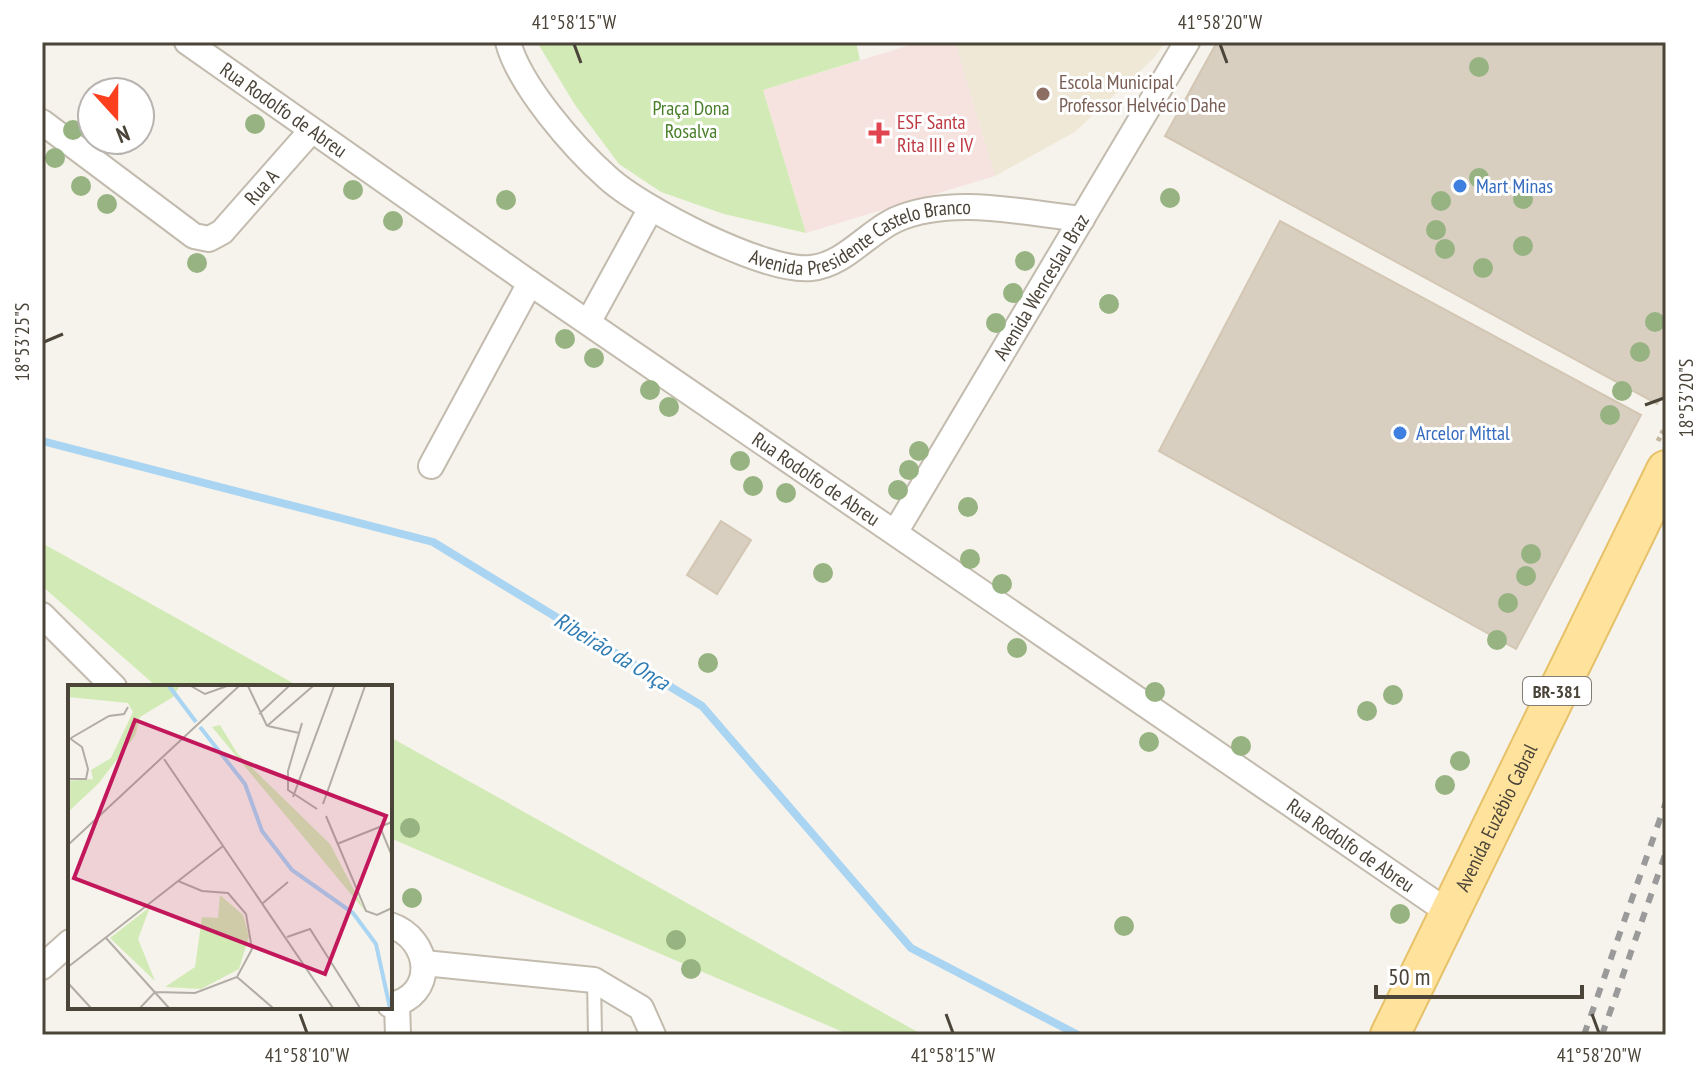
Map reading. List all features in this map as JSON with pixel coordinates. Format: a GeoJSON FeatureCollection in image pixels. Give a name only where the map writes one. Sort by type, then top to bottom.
{"type":"FeatureCollection","features":[{"type":"Feature","properties":{"kind":"main road","name":"Avenida Euzébio Cabral"},"geometry":{"type":"LineString","coordinates":[[1390,1035],[1666,470]]}},
{"type":"Feature","properties":{"kind":"street","name":"Rua Rodolfo de Abreu"},"geometry":{"type":"LineString","coordinates":[[187,42],[530,283],[1448,912]]}},
{"type":"Feature","properties":{"kind":"street","name":"Avenida Presidente Castelo Branco"},"geometry":{"type":"LineString","coordinates":[[508,42],[512,58],[553,118],[608,179],[651,208],[761,261],[811,268],[839,258],[894,221],[918,213],[963,208],[1082,219]]}},
{"type":"Feature","properties":{"kind":"street","name":"Avenida Wenceslau Braz"},"geometry":{"type":"LineString","coordinates":[[896,531],[1187,42]]}},
{"type":"Feature","properties":{"kind":"street","name":"Rua A"},"geometry":{"type":"LineString","coordinates":[[42,122],[194,236],[209,239],[222,232],[311,131]]}},
{"type":"Feature","properties":{"kind":"street"},"geometry":{"type":"LineString","coordinates":[[589,321],[651,208]]}},
{"type":"Feature","properties":{"kind":"street"},"geometry":{"type":"LineString","coordinates":[[431,466],[530,283]]}},
{"type":"Feature","properties":{"kind":"street"},"geometry":{"type":"LineString","coordinates":[[42,615],[112,685]]}},
{"type":"Feature","properties":{"kind":"street"},"geometry":{"type":"LineString","coordinates":[[392,926],[413,938],[424,963],[416,988],[394,1004],[398,1035]]}},
{"type":"Feature","properties":{"kind":"street"},"geometry":{"type":"LineString","coordinates":[[42,967],[68,944]]}},
{"type":"Feature","properties":{"kind":"street"},"geometry":{"type":"LineString","coordinates":[[424,963],[594,980],[641,1008],[653,1035]]}},
{"type":"Feature","properties":{"kind":"lane"},"geometry":{"type":"LineString","coordinates":[[594,980],[595,1035]]}},
{"type":"Feature","properties":{"kind":"shaded area","name":"ESF Santa Rita III e IV"},"geometry":{"type":"Polygon","coordinates":[[[920,42],[955,42],[995,176],[806,233],[763,90],[920,42]]]}},
{"type":"Feature","properties":{"kind":"shaded area","name":"Escola Municipal Professor Helvécio Dahe"},"geometry":{"type":"Polygon","coordinates":[[[955,42],[1165,42],[1155,57],[1075,132],[995,176],[955,42]]]}},
{"type":"Feature","properties":{"kind":"green space","name":"Praça Dona Rosalva"},"geometry":{"type":"Polygon","coordinates":[[[537,42],[856,42],[860,60],[763,90],[806,233],[724,214],[661,192],[619,164],[575,105],[537,42]]]}},
{"type":"Feature","properties":{"kind":"green space"},"geometry":{"type":"Polygon","coordinates":[[[42,543],[296,685],[155,685],[42,586],[42,543]]]}},
{"type":"Feature","properties":{"kind":"green space"},"geometry":{"type":"Polygon","coordinates":[[[392,738],[923,1035],[850,1035],[392,839],[392,738]]]}},
{"type":"Feature","properties":{"kind":"building","name":"Mart Minas"},"geometry":{"type":"Polygon","coordinates":[[[1217,42],[1666,42],[1666,388],[1657,404],[1165,136],[1217,42]]]}},
{"type":"Feature","properties":{"kind":"building","name":"Arcelor Mittal"},"geometry":{"type":"Polygon","coordinates":[[[1280,221],[1641,415],[1516,649],[1159,451],[1280,221]]]}},
{"type":"Feature","properties":{"kind":"building"},"geometry":{"type":"Polygon","coordinates":[[[721,521],[751,540],[717,594],[687,575],[721,521]]]}},
{"type":"Feature","properties":{"kind":"waterway","name":"Ribeirão da Onça"},"geometry":{"type":"LineString","coordinates":[[42,441],[433,542],[702,706],[911,948],[1078,1035]]}},
{"type":"Feature","properties":{"kind":"railway"},"geometry":{"type":"LineString","coordinates":[[1584,1035],[1666,802]]}},
{"type":"Feature","properties":{"kind":"railway"},"geometry":{"type":"LineString","coordinates":[[1602,1035],[1666,852]]}},
{"type":"Feature","properties":{"kind":"place","name":"Escola Municipal Professor Helvécio Dahe"},"geometry":{"type":"Point","coordinates":[1043,94]}},
{"type":"Feature","properties":{"kind":"place","name":"ESF Santa Rita III e IV"},"geometry":{"type":"Point","coordinates":[879,133]}},
{"type":"Feature","properties":{"kind":"place","name":"Mart Minas"},"geometry":{"type":"Point","coordinates":[1460,186]}},
{"type":"Feature","properties":{"kind":"place","name":"Arcelor Mittal"},"geometry":{"type":"Point","coordinates":[1400,433]}}]}
